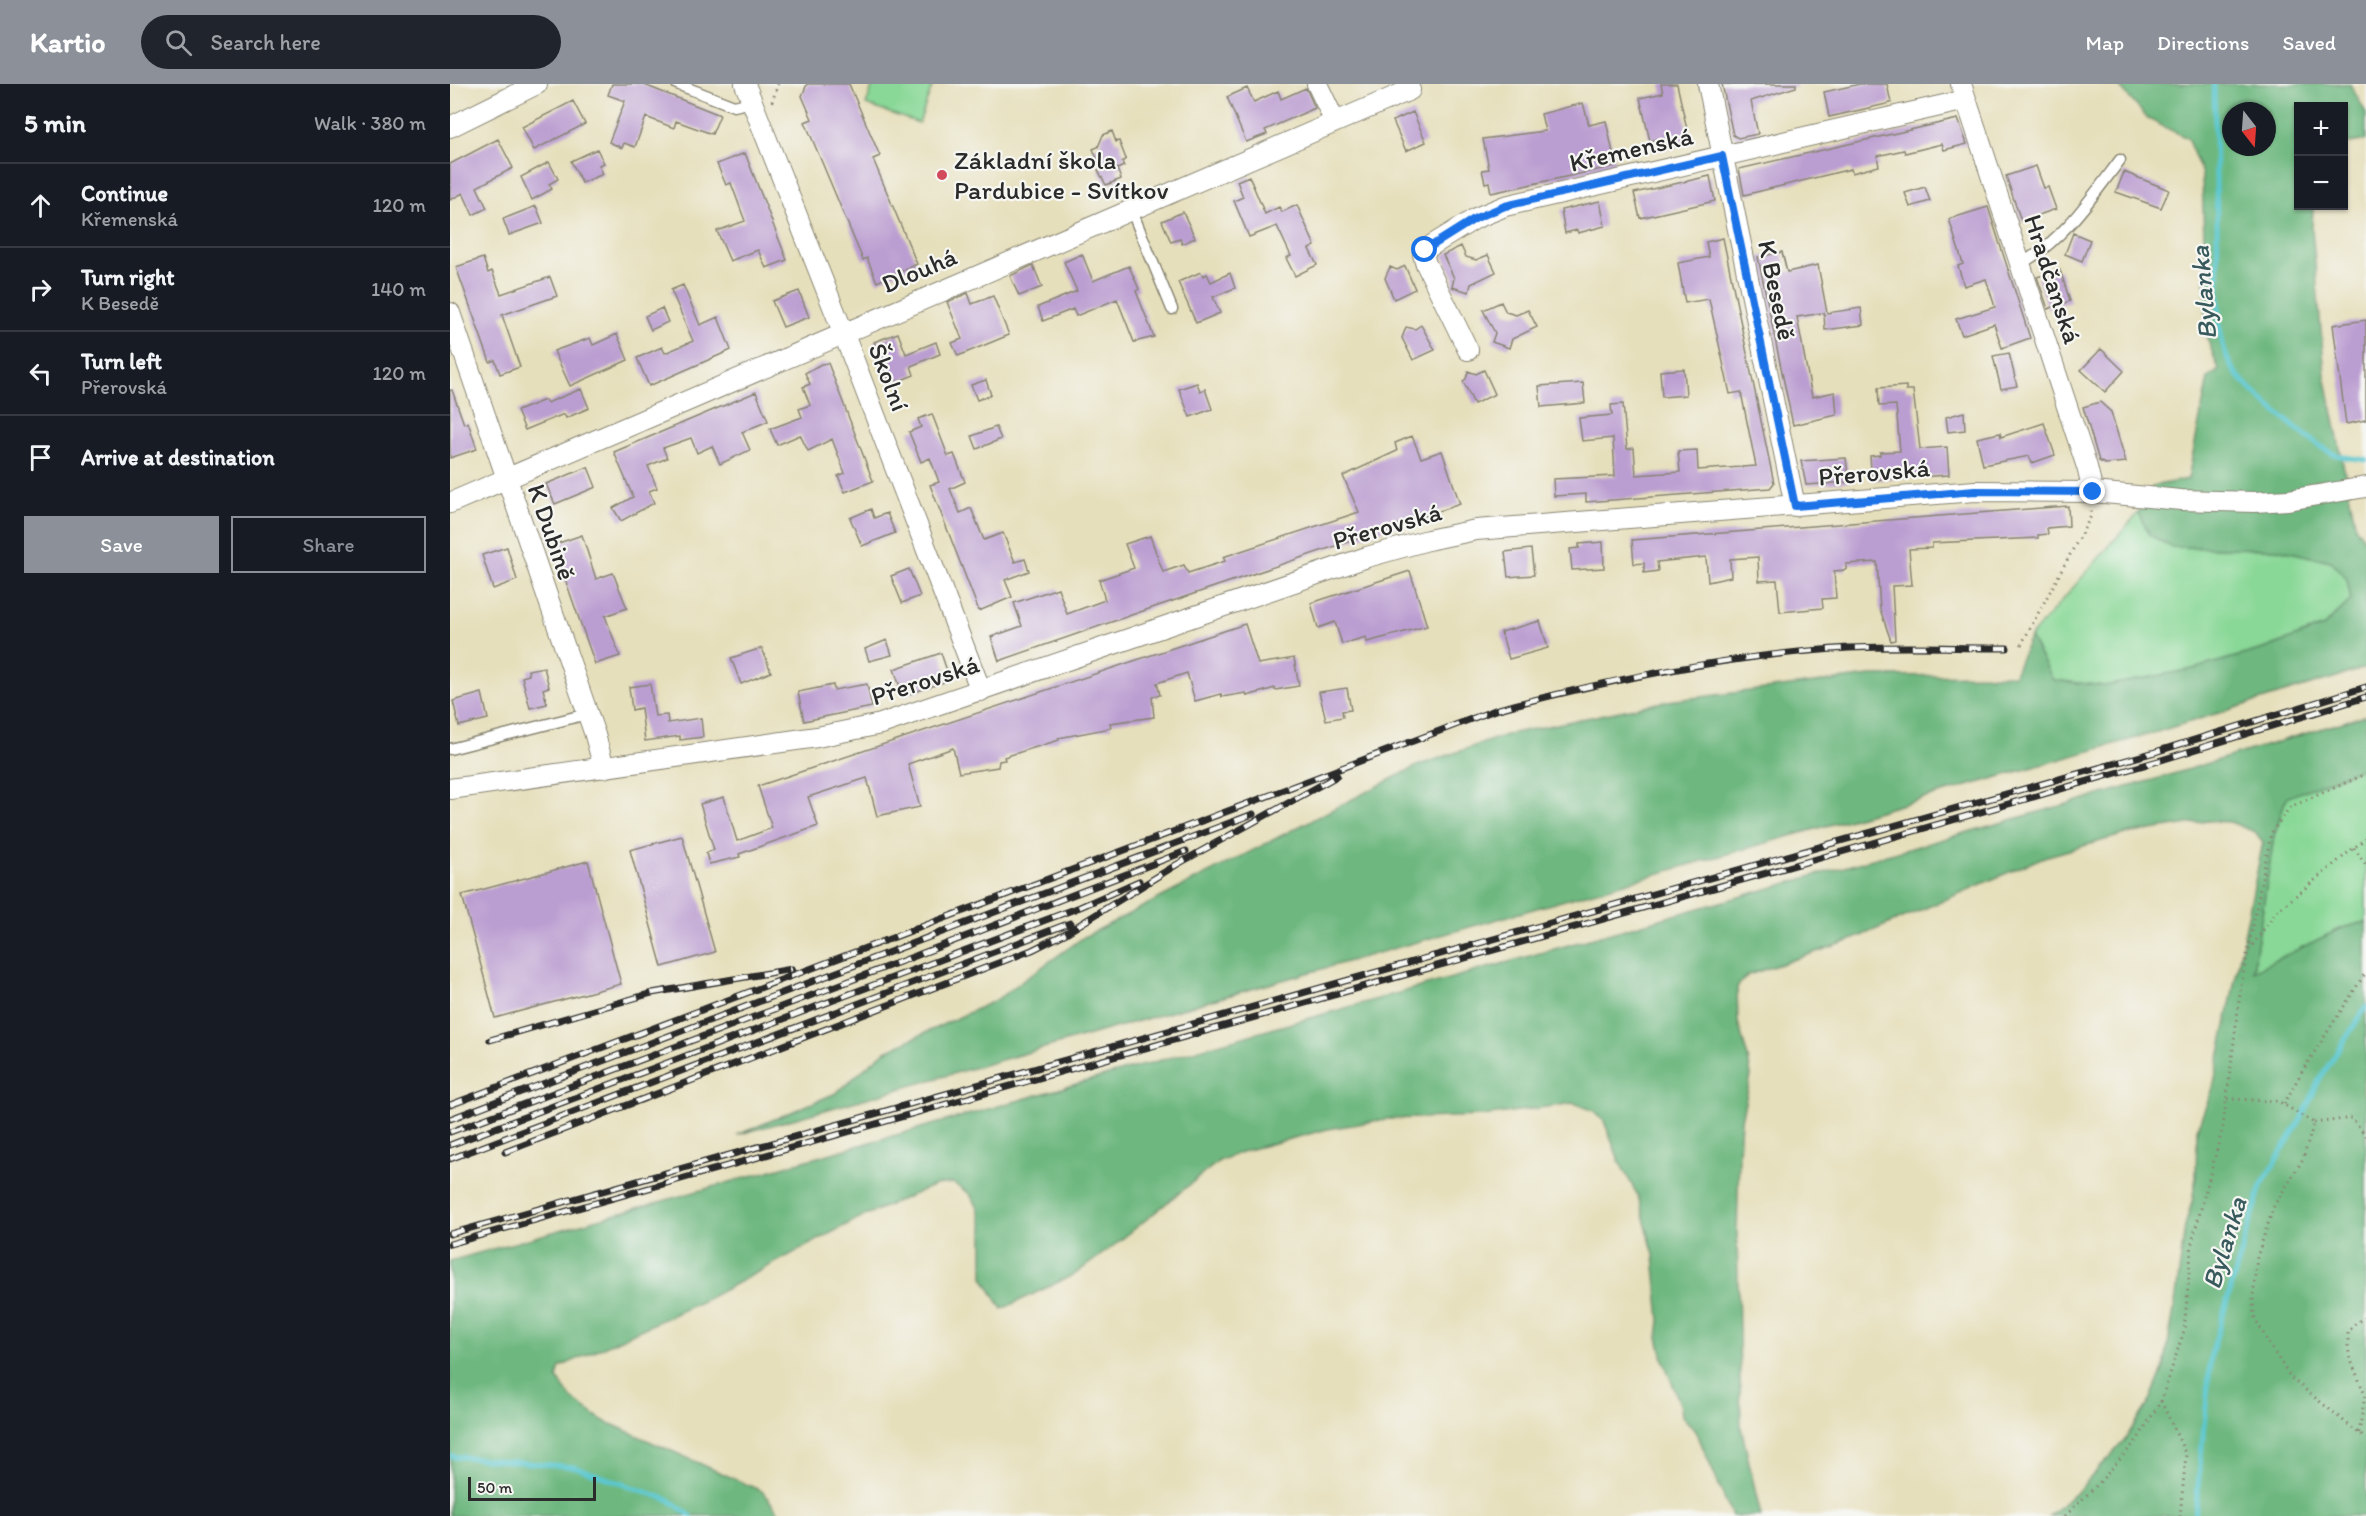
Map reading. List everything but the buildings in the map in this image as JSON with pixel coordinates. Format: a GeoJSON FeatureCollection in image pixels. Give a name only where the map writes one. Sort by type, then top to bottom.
{"type":"FeatureCollection","features":[{"type":"Feature","properties":{"kind":"street"},"geometry":{"type":"LineString","coordinates":[[450,127],[537,84]]}},
{"type":"Feature","properties":{"kind":"street"},"geometry":{"type":"LineString","coordinates":[[1317,84],[1335,122]]}},
{"type":"Feature","properties":{"kind":"street","name":"K Besedě"},"geometry":{"type":"LineString","coordinates":[[1708,84],[1795,506]]}},
{"type":"Feature","properties":{"kind":"street","name":"Dlouhá"},"geometry":{"type":"LineString","coordinates":[[450,503],[1410,90]]}},
{"type":"Feature","properties":{"kind":"street","name":"Křemenská"},"geometry":{"type":"LineString","coordinates":[[1468,350],[1426,264],[1424,254],[1429,246],[1476,218],[1505,206],[1722,156],[1963,92]]}},
{"type":"Feature","properties":{"kind":"street","name":"Hradčanská"},"geometry":{"type":"LineString","coordinates":[[1963,92],[2087,467],[2093,492]]}},
{"type":"Feature","properties":{"kind":"street","name":"Školní"},"geometry":{"type":"LineString","coordinates":[[748,93],[981,691]]}},
{"type":"Feature","properties":{"kind":"street","name":"K Dubině"},"geometry":{"type":"LineString","coordinates":[[450,313],[604,768]]}},
{"type":"Feature","properties":{"kind":"street","name":"Přerovská"},"geometry":{"type":"LineString","coordinates":[[450,789],[844,732],[903,718],[1367,557],[1428,540],[1476,530],[1975,491],[2093,492],[2181,500],[2254,502],[2288,500],[2366,487]]}},
{"type":"Feature","properties":{"kind":"lane"},"geometry":{"type":"LineString","coordinates":[[677,84],[734,106],[740,106],[748,93]]}},
{"type":"Feature","properties":{"kind":"lane"},"geometry":{"type":"LineString","coordinates":[[2020,264],[2036,254],[2071,222],[2120,160]]}},
{"type":"Feature","properties":{"kind":"lane"},"geometry":{"type":"LineString","coordinates":[[1131,209],[1172,309]]}},
{"type":"Feature","properties":{"kind":"lane"},"geometry":{"type":"LineString","coordinates":[[450,749],[587,714]]}},
{"type":"Feature","properties":{"kind":"path"},"geometry":{"type":"LineString","coordinates":[[2021,645],[2091,516],[2093,492]]}},
{"type":"Feature","properties":{"kind":"path"},"geometry":{"type":"LineString","coordinates":[[2065,1516],[2099,1484],[2137,1440],[2161,1401],[2184,1331],[2192,1242],[2223,1127],[2248,951],[2271,833],[2290,807],[2366,774]]}},
{"type":"Feature","properties":{"kind":"path"},"geometry":{"type":"LineString","coordinates":[[2248,951],[2276,912],[2366,838]]}},
{"type":"Feature","properties":{"kind":"path"},"geometry":{"type":"LineString","coordinates":[[2354,848],[2366,866]]}},
{"type":"Feature","properties":{"kind":"path"},"geometry":{"type":"LineString","coordinates":[[2284,1104],[2301,1073],[2366,972]]}},
{"type":"Feature","properties":{"kind":"path"},"geometry":{"type":"LineString","coordinates":[[2227,1099],[2278,1101],[2314,1123],[2352,1118],[2366,1136]]}},
{"type":"Feature","properties":{"kind":"path"},"geometry":{"type":"LineString","coordinates":[[2314,1123],[2303,1159],[2274,1206],[2258,1257],[2253,1297],[2254,1316],[2291,1378],[2366,1438]]}},
{"type":"Feature","properties":{"kind":"path"},"geometry":{"type":"LineString","coordinates":[[2359,1433],[2365,1395],[2350,1358],[2348,1332],[2357,1322],[2366,1317]]}},
{"type":"Feature","properties":{"kind":"path"},"geometry":{"type":"LineString","coordinates":[[2161,1401],[2186,1455],[2180,1516]]}},
{"type":"Feature","properties":{"kind":"green space"},"geometry":{"type":"Polygon","coordinates":[[[873,84],[933,84],[919,123],[866,105],[873,84]]]}},
{"type":"Feature","properties":{"kind":"green space"},"geometry":{"type":"Polygon","coordinates":[[[2117,84],[2350,84],[2366,113],[2366,140],[2348,143],[2348,102],[2294,102],[2294,210],[2313,210],[2312,229],[2325,375],[2356,528],[2366,541],[2366,668],[2150,734],[737,1135],[836,1093],[884,1052],[996,1000],[1084,937],[1417,766],[1509,734],[1668,701],[1870,676],[2014,675],[2030,637],[2053,680],[2105,686],[2193,669],[2267,648],[2324,626],[2351,600],[2347,579],[2331,561],[2276,549],[2171,547],[2150,535],[2138,513],[2153,486],[2188,479],[2208,378],[2219,370],[2207,338],[2202,174],[2187,138],[2148,119],[2117,84]]]}},
{"type":"Feature","properties":{"kind":"green space"},"geometry":{"type":"Polygon","coordinates":[[[2138,513],[2150,535],[2171,547],[2276,549],[2331,561],[2347,579],[2351,601],[2324,626],[2267,648],[2193,669],[2105,686],[2053,680],[2030,637],[2138,513]]]}},
{"type":"Feature","properties":{"kind":"green space"},"geometry":{"type":"Polygon","coordinates":[[[2366,715],[2366,766],[2286,798],[2274,836],[2253,971],[2342,928],[2366,922],[2366,1067],[2362,1089],[2366,1101],[2366,1516],[2049,1516],[2081,1488],[2123,1442],[2149,1403],[2164,1367],[2185,1226],[2196,1177],[2197,1129],[2213,1088],[2263,842],[2255,832],[2230,822],[2207,821],[2126,834],[2044,857],[1849,941],[1748,975],[1737,987],[1738,1022],[1751,1076],[1741,1120],[1739,1154],[1737,1236],[1741,1427],[1761,1516],[1732,1516],[1696,1431],[1682,1416],[1658,1337],[1660,1321],[1654,1255],[1638,1196],[1620,1163],[1604,1121],[1594,1111],[1574,1103],[1483,1116],[1387,1119],[1328,1129],[1244,1151],[1219,1161],[1075,1274],[1002,1309],[983,1277],[983,1227],[978,1207],[969,1193],[953,1183],[935,1185],[859,1218],[709,1298],[560,1367],[557,1378],[572,1399],[602,1420],[762,1491],[782,1516],[450,1516],[450,1261],[2163,777],[2366,715]]]}},
{"type":"Feature","properties":{"kind":"green space"},"geometry":{"type":"Polygon","coordinates":[[[2366,766],[2366,922],[2342,928],[2253,971],[2274,836],[2286,797],[2366,766]]]}},
{"type":"Feature","properties":{"kind":"waterway","name":"Bylanka"},"geometry":{"type":"LineString","coordinates":[[2214,84],[2219,320],[2226,355],[2231,366],[2249,387],[2310,439],[2334,454],[2366,460]]}},
{"type":"Feature","properties":{"kind":"waterway","name":"Bylanka"},"geometry":{"type":"LineString","coordinates":[[2195,1516],[2211,1355],[2261,1186],[2304,1114],[2319,1080],[2366,1007]]}},
{"type":"Feature","properties":{"kind":"waterway"},"geometry":{"type":"LineString","coordinates":[[450,1456],[575,1467],[669,1500],[691,1516]]}},
{"type":"Feature","properties":{"kind":"railway"},"geometry":{"type":"LineString","coordinates":[[450,1105],[1495,710],[1663,671],[1748,658],[1856,648],[2007,648]]}},
{"type":"Feature","properties":{"kind":"railway"},"geometry":{"type":"LineString","coordinates":[[450,1234],[2155,752],[2366,687]]}},
{"type":"Feature","properties":{"kind":"railway"},"geometry":{"type":"LineString","coordinates":[[450,1244],[1866,845],[2158,761],[2366,697]]}},
{"type":"Feature","properties":{"kind":"railway"},"geometry":{"type":"LineString","coordinates":[[505,1152],[1032,950],[1066,933],[1176,865],[1337,776]]}},
{"type":"Feature","properties":{"kind":"railway"},"geometry":{"type":"LineString","coordinates":[[450,1119],[1253,814]]}},
{"type":"Feature","properties":{"kind":"railway"},"geometry":{"type":"LineString","coordinates":[[450,1132],[1186,851]]}},
{"type":"Feature","properties":{"kind":"railway"},"geometry":{"type":"LineString","coordinates":[[450,1145],[1080,907],[1139,881]]}},
{"type":"Feature","properties":{"kind":"railway"},"geometry":{"type":"LineString","coordinates":[[450,1159],[1070,923]]}},
{"type":"Feature","properties":{"kind":"railway"},"geometry":{"type":"LineString","coordinates":[[490,1040],[652,993],[792,969]]}},
{"type":"Feature","properties":{"kind":"place","name":"Základní škola Pardubice - Svítkov"},"geometry":{"type":"Point","coordinates":[942,175]}},
{"type":"Feature","properties":{"kind":"route"},"geometry":{"type":"LineString","coordinates":[[1425,250],[1476,218],[1505,206],[1722,156],[1795,506],[1975,491],[2093,492]]}}]}
